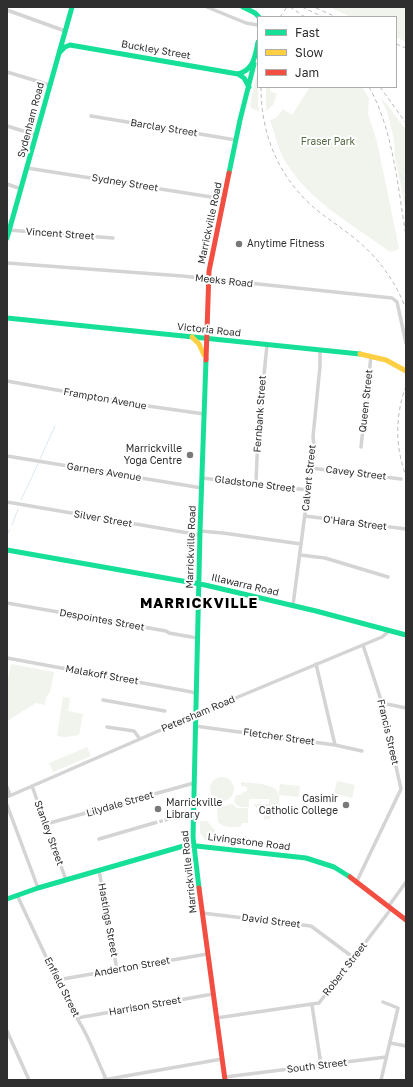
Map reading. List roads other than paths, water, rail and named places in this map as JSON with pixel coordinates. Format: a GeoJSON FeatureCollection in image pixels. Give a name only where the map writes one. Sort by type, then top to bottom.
{"type":"FeatureCollection","features":[{"type":"Feature","properties":{"kind":"main road","name":"Sydenham Road"},"geometry":{"type":"LineString","coordinates":[[7,238],[8,230],[72,7]]}},
{"type":"Feature","properties":{"kind":"main road"},"geometry":{"type":"LineString","coordinates":[[243,7],[252,11],[258,16]]}},
{"type":"Feature","properties":{"kind":"main road"},"geometry":{"type":"LineString","coordinates":[[59,53],[65,47],[70,45],[66,41],[65,32]]}},
{"type":"Feature","properties":{"kind":"main road","name":"Buckley Street"},"geometry":{"type":"LineString","coordinates":[[70,45],[238,74]]}},
{"type":"Feature","properties":{"kind":"main road","name":"Marrickville Road"},"geometry":{"type":"LineString","coordinates":[[225,1079],[194,845],[195,726],[205,360],[208,279],[236,140],[257,48]]}},
{"type":"Feature","properties":{"kind":"main road"},"geometry":{"type":"LineString","coordinates":[[249,88],[246,81],[238,74],[249,70],[254,64]]}},
{"type":"Feature","properties":{"kind":"main road","name":"Victoria Road"},"geometry":{"type":"LineString","coordinates":[[7,318],[371,356],[392,363],[406,370]]}},
{"type":"Feature","properties":{"kind":"main road"},"geometry":{"type":"LineString","coordinates":[[192,337],[202,348],[205,360]]}},
{"type":"Feature","properties":{"kind":"main road","name":"Illawarra Road"},"geometry":{"type":"LineString","coordinates":[[7,550],[199,584],[294,605],[406,635]]}},
{"type":"Feature","properties":{"kind":"main road","name":"Livingstone Road"},"geometry":{"type":"LineString","coordinates":[[7,899],[99,870],[180,847],[194,845],[306,858],[334,867],[406,920]]}},
{"type":"Feature","properties":{"kind":"street"},"geometry":{"type":"LineString","coordinates":[[207,7],[246,23],[257,24]]}},
{"type":"Feature","properties":{"kind":"street"},"geometry":{"type":"LineString","coordinates":[[7,10],[65,32]]}},
{"type":"Feature","properties":{"kind":"street"},"geometry":{"type":"LineString","coordinates":[[7,72],[50,85]]}},
{"type":"Feature","properties":{"kind":"street","name":"Barclay Street"},"geometry":{"type":"LineString","coordinates":[[91,116],[236,140]]}},
{"type":"Feature","properties":{"kind":"street"},"geometry":{"type":"LineString","coordinates":[[7,126],[36,135]]}},
{"type":"Feature","properties":{"kind":"street","name":"Sydney Street"},"geometry":{"type":"LineString","coordinates":[[27,168],[224,199]]}},
{"type":"Feature","properties":{"kind":"street"},"geometry":{"type":"LineString","coordinates":[[7,184],[21,188]]}},
{"type":"Feature","properties":{"kind":"street","name":"Vincent Street"},"geometry":{"type":"LineString","coordinates":[[8,230],[113,238]]}},
{"type":"Feature","properties":{"kind":"street","name":"Meeks Road"},"geometry":{"type":"LineString","coordinates":[[7,263],[208,279],[392,298],[397,302],[406,343]]}},
{"type":"Feature","properties":{"kind":"street","name":"Fernbank Street"},"geometry":{"type":"LineString","coordinates":[[256,483],[258,434],[266,345]]}},
{"type":"Feature","properties":{"kind":"street","name":"Calvert Street"},"geometry":{"type":"LineString","coordinates":[[294,605],[314,445],[313,437],[320,366],[320,350]]}},
{"type":"Feature","properties":{"kind":"street","name":"Queen Street"},"geometry":{"type":"LineString","coordinates":[[361,447],[371,356]]}},
{"type":"Feature","properties":{"kind":"street","name":"Frampton Avenue"},"geometry":{"type":"LineString","coordinates":[[7,381],[134,404],[204,414]]}},
{"type":"Feature","properties":{"kind":"street","name":"Garners Avenue"},"geometry":{"type":"LineString","coordinates":[[7,456],[202,488]]}},
{"type":"Feature","properties":{"kind":"street","name":"Cavey Street"},"geometry":{"type":"LineString","coordinates":[[311,468],[401,479]]}},
{"type":"Feature","properties":{"kind":"street","name":"Gladstone Street"},"geometry":{"type":"LineString","coordinates":[[202,478],[308,490]]}},
{"type":"Feature","properties":{"kind":"street","name":"Silver Street"},"geometry":{"type":"LineString","coordinates":[[7,502],[200,533],[223,533],[301,544]]}},
{"type":"Feature","properties":{"kind":"street","name":"O'Hara Street"},"geometry":{"type":"LineString","coordinates":[[305,516],[406,529]]}},
{"type":"Feature","properties":{"kind":"street"},"geometry":{"type":"LineString","coordinates":[[300,555],[325,558],[388,577]]}},
{"type":"Feature","properties":{"kind":"street","name":"Despointes Street"},"geometry":{"type":"LineString","coordinates":[[7,603],[197,638]]}},
{"type":"Feature","properties":{"kind":"street","name":"Petersham Road"},"geometry":{"type":"LineString","coordinates":[[9,796],[382,637],[389,631]]}},
{"type":"Feature","properties":{"kind":"street","name":"Francis Street"},"geometry":{"type":"LineString","coordinates":[[356,883],[401,790],[382,703],[363,645]]}},
{"type":"Feature","properties":{"kind":"street","name":"Malakoff Street"},"geometry":{"type":"LineString","coordinates":[[7,658],[121,678],[196,694]]}},
{"type":"Feature","properties":{"kind":"street"},"geometry":{"type":"LineString","coordinates":[[316,664],[335,745]]}},
{"type":"Feature","properties":{"kind":"street"},"geometry":{"type":"LineString","coordinates":[[103,700],[165,711]]}},
{"type":"Feature","properties":{"kind":"street"},"geometry":{"type":"LineString","coordinates":[[382,703],[406,708]]}},
{"type":"Feature","properties":{"kind":"street"},"geometry":{"type":"LineString","coordinates":[[107,726],[134,731],[140,739]]}},
{"type":"Feature","properties":{"kind":"street","name":"Fletcher Street"},"geometry":{"type":"LineString","coordinates":[[195,726],[362,750]]}},
{"type":"Feature","properties":{"kind":"street","name":"Lilydale Street"},"geometry":{"type":"LineString","coordinates":[[46,824],[194,783]]}},
{"type":"Feature","properties":{"kind":"street","name":"Stanley Street"},"geometry":{"type":"LineString","coordinates":[[32,786],[66,880]]}},
{"type":"Feature","properties":{"kind":"street"},"geometry":{"type":"LineString","coordinates":[[7,787],[9,796]]}},
{"type":"Feature","properties":{"kind":"street"},"geometry":{"type":"LineString","coordinates":[[7,805],[38,888]]}},
{"type":"Feature","properties":{"kind":"street"},"geometry":{"type":"LineString","coordinates":[[99,839],[154,823]]}},
{"type":"Feature","properties":{"kind":"street","name":"Hastings Street"},"geometry":{"type":"LineString","coordinates":[[99,870],[117,970]]}},
{"type":"Feature","properties":{"kind":"street","name":"Robert Street"},"geometry":{"type":"LineString","coordinates":[[312,1005],[319,1003],[354,958],[390,908],[406,882]]}},
{"type":"Feature","properties":{"kind":"street","name":"Enfield Street"},"geometry":{"type":"LineString","coordinates":[[17,895],[70,1008],[77,1018],[104,1079]]}},
{"type":"Feature","properties":{"kind":"street","name":"David Street"},"geometry":{"type":"LineString","coordinates":[[202,913],[311,926],[354,958]]}},
{"type":"Feature","properties":{"kind":"street","name":"Anderton Street"},"geometry":{"type":"LineString","coordinates":[[57,980],[208,954]]}},
{"type":"Feature","properties":{"kind":"street","name":"Harrison Street"},"geometry":{"type":"LineString","coordinates":[[77,1018],[213,994]]}},
{"type":"Feature","properties":{"kind":"street"},"geometry":{"type":"LineString","coordinates":[[381,1080],[398,1008],[383,1002]]}},
{"type":"Feature","properties":{"kind":"street"},"geometry":{"type":"LineString","coordinates":[[216,1018],[312,1005],[321,1065]]}},
{"type":"Feature","properties":{"kind":"street"},"geometry":{"type":"LineString","coordinates":[[7,1032],[29,1080]]}},
{"type":"Feature","properties":{"kind":"street"},"geometry":{"type":"LineString","coordinates":[[390,1043],[406,1046]]}},
{"type":"Feature","properties":{"kind":"street","name":"South Street"},"geometry":{"type":"LineString","coordinates":[[225,1079],[386,1057]]}},
{"type":"Feature","properties":{"kind":"street"},"geometry":{"type":"LineString","coordinates":[[104,1079],[222,1059]]}},
{"type":"Feature","properties":{"kind":"waterway"},"geometry":{"type":"LineString","coordinates":[[400,175],[406,180]]}},
{"type":"Feature","properties":{"kind":"waterway"},"geometry":{"type":"LineString","coordinates":[[40,459],[55,426]]}},
{"type":"Feature","properties":{"kind":"waterway"},"geometry":{"type":"LineString","coordinates":[[21,500],[39,462]]}},
{"type":"Feature","properties":{"kind":"waterway"},"geometry":{"type":"LineString","coordinates":[[12,525],[18,509]]}},
{"type":"Feature","properties":{"kind":"waterway"},"geometry":{"type":"LineString","coordinates":[[7,535],[10,529]]}},
{"type":"Feature","properties":{"kind":"tunnel"},"geometry":{"type":"LineString","coordinates":[[154,823],[173,818]]}},
{"type":"Feature","properties":{"kind":"railway"},"geometry":{"type":"LineString","coordinates":[[281,16],[287,7]]}},
{"type":"Feature","properties":{"kind":"railway"},"geometry":{"type":"LineString","coordinates":[[290,7],[304,16]]}},
{"type":"Feature","properties":{"kind":"railway"},"geometry":{"type":"LineString","coordinates":[[302,7],[321,16]]}},
{"type":"Feature","properties":{"kind":"railway"},"geometry":{"type":"LineString","coordinates":[[316,8],[334,16]]}},
{"type":"Feature","properties":{"kind":"railway"},"geometry":{"type":"LineString","coordinates":[[397,44],[406,48]]}},
{"type":"Feature","properties":{"kind":"railway"},"geometry":{"type":"LineString","coordinates":[[261,88],[264,120],[268,136],[273,152],[289,180],[312,206],[362,244],[370,252],[391,278],[406,309]]}},
{"type":"Feature","properties":{"kind":"railway"},"geometry":{"type":"LineString","coordinates":[[370,88],[384,121],[394,159],[406,236]]}},
{"type":"Feature","properties":{"kind":"railway"},"geometry":{"type":"LineString","coordinates":[[381,88],[406,123]]}},
{"type":"Feature","properties":{"kind":"railway"},"geometry":{"type":"LineString","coordinates":[[406,386],[402,397],[398,420],[398,442],[402,465],[406,476]]}},
{"type":"Feature","properties":{"kind":"place","name":"Anytime Fitness"},"geometry":{"type":"Point","coordinates":[239,244]}},
{"type":"Feature","properties":{"kind":"place","name":"Marrickville Yoga Centre"},"geometry":{"type":"Point","coordinates":[190,455]}},
{"type":"Feature","properties":{"kind":"place","name":"Casimir Catholic College"},"geometry":{"type":"Point","coordinates":[346,805]}},
{"type":"Feature","properties":{"kind":"place","name":"Marrickville Library"},"geometry":{"type":"Point","coordinates":[158,809]}},
{"type":"Feature","properties":{"kind":"district","name":"MARRICKVILLE"},"geometry":{"type":"Point","coordinates":[199,604]}},
{"type":"Feature","properties":{"kind":"park label","name":"Fraser Park"},"geometry":{"type":"Point","coordinates":[328,142]}}]}
